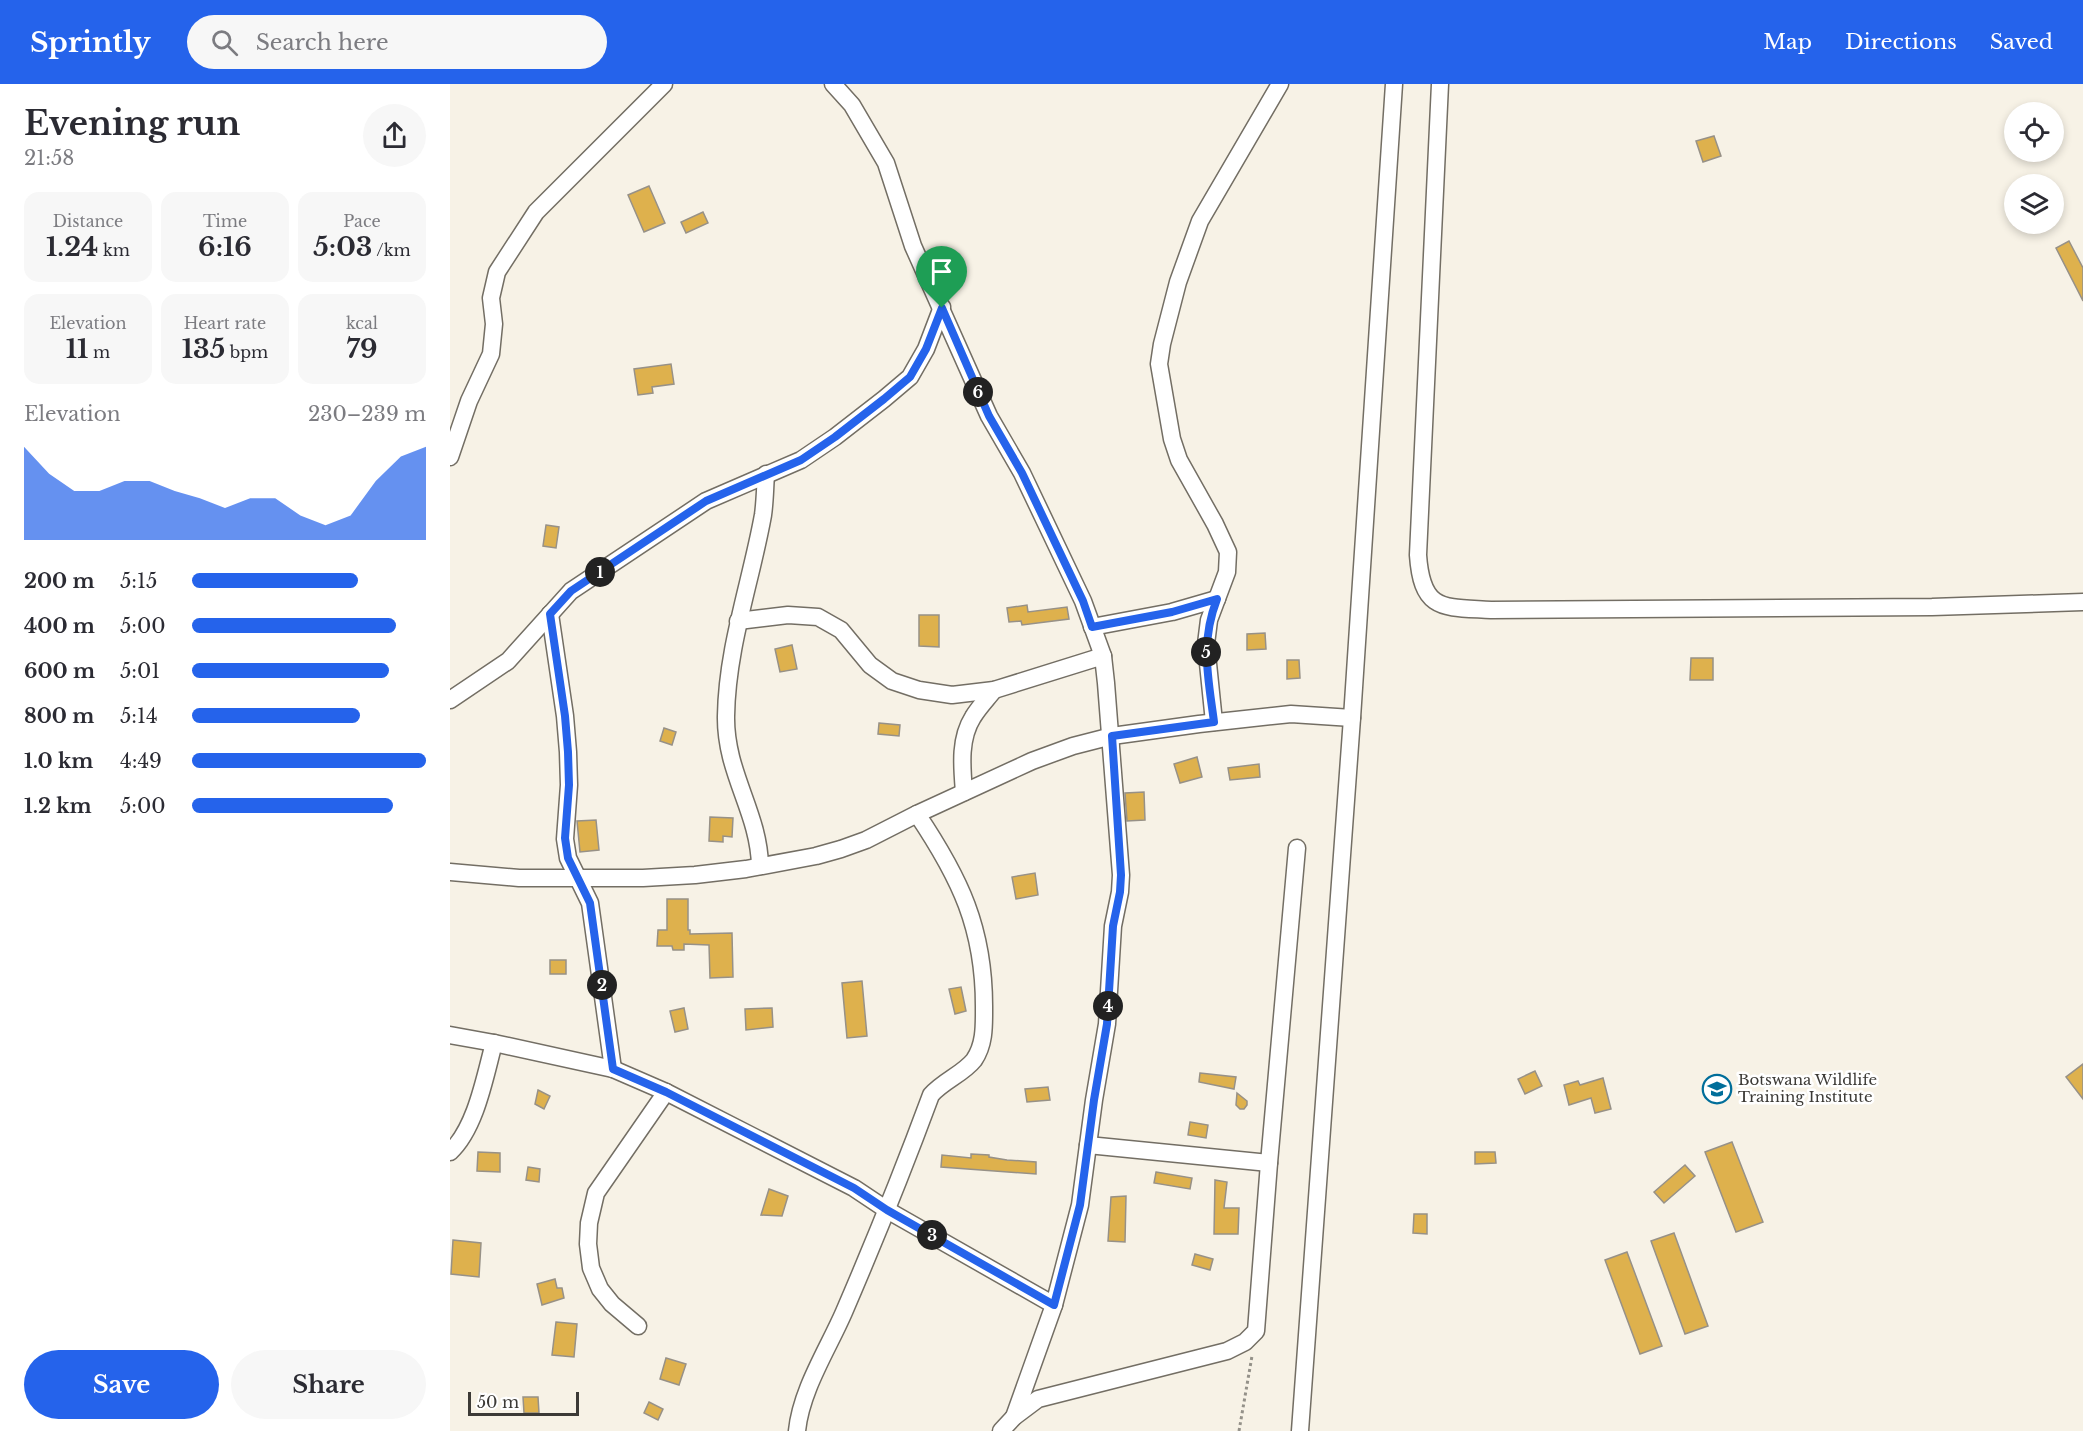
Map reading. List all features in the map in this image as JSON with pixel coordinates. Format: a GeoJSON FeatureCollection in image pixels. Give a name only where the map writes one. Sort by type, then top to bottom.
{"type":"FeatureCollection","features":[{"type":"Feature","properties":{"kind":"street"},"geometry":{"type":"LineString","coordinates":[[450,457],[490,354],[494,324],[491,298],[497,272],[536,212],[664,84]]}},
{"type":"Feature","properties":{"kind":"street"},"geometry":{"type":"LineString","coordinates":[[833,84],[852,105],[886,163],[913,246],[989,416],[1022,473],[1083,601],[1103,656],[1112,736],[1120,892],[1113,926],[1107,1024],[1080,1205],[1054,1305],[1014,1417]]}},
{"type":"Feature","properties":{"kind":"street"},"geometry":{"type":"LineString","coordinates":[[1214,722],[1206,644],[1209,620],[1227,572],[1228,552],[1179,460],[1159,364],[1178,282],[1200,221],[1280,84]]}},
{"type":"Feature","properties":{"kind":"street"},"geometry":{"type":"LineString","coordinates":[[1300,1431],[1352,718],[1394,84]]}},
{"type":"Feature","properties":{"kind":"street"},"geometry":{"type":"LineString","coordinates":[[1440,84],[1418,555],[1419,575],[1425,590],[1436,604],[1448,608],[1503,610],[1932,607],[2083,602]]}},
{"type":"Feature","properties":{"kind":"street"},"geometry":{"type":"LineString","coordinates":[[450,700],[508,661],[571,591],[706,501],[801,460],[835,437],[910,377],[926,349],[942,308]]}},
{"type":"Feature","properties":{"kind":"street"},"geometry":{"type":"LineString","coordinates":[[760,866],[760,845],[728,752],[726,718],[728,678],[738,621],[763,513],[766,474]]}},
{"type":"Feature","properties":{"kind":"street"},"geometry":{"type":"LineString","coordinates":[[1092,627],[1172,612],[1217,599]]}},
{"type":"Feature","properties":{"kind":"street"},"geometry":{"type":"LineString","coordinates":[[550,614],[568,752],[569,785],[565,838],[568,858],[590,903],[613,1069]]}},
{"type":"Feature","properties":{"kind":"street"},"geometry":{"type":"LineString","coordinates":[[738,621],[788,615],[818,617],[841,630],[870,665],[892,681],[919,690],[952,695],[994,690],[1103,656]]}},
{"type":"Feature","properties":{"kind":"street"},"geometry":{"type":"LineString","coordinates":[[964,792],[962,770],[964,737],[973,716],[994,690]]}},
{"type":"Feature","properties":{"kind":"street"},"geometry":{"type":"LineString","coordinates":[[450,872],[519,878],[643,878],[695,875],[760,866],[816,856],[866,840],[916,814],[1032,761],[1073,746],[1112,736],[1291,714],[1352,718]]}},
{"type":"Feature","properties":{"kind":"street"},"geometry":{"type":"LineString","coordinates":[[797,1431],[803,1405],[813,1380],[887,1210],[932,1095],[938,1087],[974,1060],[983,1039],[984,981],[979,944],[971,914],[944,855],[916,814]]}},
{"type":"Feature","properties":{"kind":"street"},"geometry":{"type":"LineString","coordinates":[[1001,1431],[1014,1417],[1038,1400],[1227,1351],[1245,1342],[1256,1331],[1297,848]]}},
{"type":"Feature","properties":{"kind":"street"},"geometry":{"type":"LineString","coordinates":[[450,1035],[613,1069],[666,1092],[854,1188],[887,1210],[1054,1305]]}},
{"type":"Feature","properties":{"kind":"street"},"geometry":{"type":"LineString","coordinates":[[450,1152],[463,1136],[480,1096],[494,1043]]}},
{"type":"Feature","properties":{"kind":"street"},"geometry":{"type":"LineString","coordinates":[[638,1326],[612,1305],[600,1289],[591,1268],[588,1244],[589,1223],[596,1193],[666,1092]]}},
{"type":"Feature","properties":{"kind":"street"},"geometry":{"type":"LineString","coordinates":[[1088,1145],[1269,1163]]}},
{"type":"Feature","properties":{"kind":"path"},"geometry":{"type":"LineString","coordinates":[[1239,1431],[1256,1331]]}},
{"type":"Feature","properties":{"kind":"building"},"geometry":{"type":"Polygon","coordinates":[[[1714,136],[1721,156],[1703,162],[1696,141],[1714,136]]]}},
{"type":"Feature","properties":{"kind":"building"},"geometry":{"type":"Polygon","coordinates":[[[649,186],[665,223],[644,232],[628,195],[649,186]]]}},
{"type":"Feature","properties":{"kind":"building"},"geometry":{"type":"Polygon","coordinates":[[[703,212],[708,223],[686,233],[681,222],[703,212]]]}},
{"type":"Feature","properties":{"kind":"building"},"geometry":{"type":"Polygon","coordinates":[[[2069,241],[2083,268],[2083,301],[2056,248],[2069,241]]]}},
{"type":"Feature","properties":{"kind":"building"},"geometry":{"type":"Polygon","coordinates":[[[671,364],[674,384],[652,387],[653,393],[638,395],[634,369],[671,364]]]}},
{"type":"Feature","properties":{"kind":"building"},"geometry":{"type":"Polygon","coordinates":[[[546,525],[559,527],[556,548],[543,546],[546,525]]]}},
{"type":"Feature","properties":{"kind":"building"},"geometry":{"type":"Polygon","coordinates":[[[1027,605],[1028,612],[1067,607],[1069,619],[1022,625],[1021,621],[1009,622],[1007,608],[1027,605]]]}},
{"type":"Feature","properties":{"kind":"building"},"geometry":{"type":"Polygon","coordinates":[[[919,615],[939,615],[939,647],[919,646],[919,615]]]}},
{"type":"Feature","properties":{"kind":"building"},"geometry":{"type":"Polygon","coordinates":[[[1265,633],[1266,649],[1247,650],[1247,634],[1265,633]]]}},
{"type":"Feature","properties":{"kind":"building"},"geometry":{"type":"Polygon","coordinates":[[[792,645],[797,669],[780,672],[775,649],[792,645]]]}},
{"type":"Feature","properties":{"kind":"building"},"geometry":{"type":"Polygon","coordinates":[[[1691,658],[1713,658],[1713,680],[1690,680],[1691,658]]]}},
{"type":"Feature","properties":{"kind":"building"},"geometry":{"type":"Polygon","coordinates":[[[1287,660],[1299,660],[1300,678],[1287,679],[1287,660]]]}},
{"type":"Feature","properties":{"kind":"building"},"geometry":{"type":"Polygon","coordinates":[[[879,723],[900,725],[899,736],[878,734],[879,723]]]}},
{"type":"Feature","properties":{"kind":"building"},"geometry":{"type":"Polygon","coordinates":[[[664,728],[676,732],[672,745],[660,741],[664,728]]]}},
{"type":"Feature","properties":{"kind":"building"},"geometry":{"type":"Polygon","coordinates":[[[1197,757],[1202,777],[1180,783],[1174,764],[1197,757]]]}},
{"type":"Feature","properties":{"kind":"building"},"geometry":{"type":"Polygon","coordinates":[[[1259,764],[1260,777],[1230,780],[1228,768],[1259,764]]]}},
{"type":"Feature","properties":{"kind":"building"},"geometry":{"type":"Polygon","coordinates":[[[1144,792],[1145,820],[1127,821],[1125,793],[1144,792]]]}},
{"type":"Feature","properties":{"kind":"building"},"geometry":{"type":"Polygon","coordinates":[[[710,817],[733,818],[732,837],[723,836],[723,842],[709,841],[710,817]]]}},
{"type":"Feature","properties":{"kind":"building"},"geometry":{"type":"Polygon","coordinates":[[[596,820],[599,850],[580,852],[577,821],[596,820]]]}},
{"type":"Feature","properties":{"kind":"building"},"geometry":{"type":"Polygon","coordinates":[[[1035,873],[1038,895],[1016,899],[1012,877],[1035,873]]]}},
{"type":"Feature","properties":{"kind":"building"},"geometry":{"type":"Polygon","coordinates":[[[667,899],[688,899],[690,934],[732,933],[733,977],[710,978],[709,945],[684,944],[684,950],[673,950],[672,946],[657,946],[658,930],[667,930],[667,899]]]}},
{"type":"Feature","properties":{"kind":"building"},"geometry":{"type":"Polygon","coordinates":[[[550,960],[566,960],[566,974],[550,974],[550,960]]]}},
{"type":"Feature","properties":{"kind":"building"},"geometry":{"type":"Polygon","coordinates":[[[862,981],[867,1036],[847,1038],[842,983],[862,981]]]}},
{"type":"Feature","properties":{"kind":"building"},"geometry":{"type":"Polygon","coordinates":[[[961,987],[966,1011],[955,1014],[949,989],[961,987]]]}},
{"type":"Feature","properties":{"kind":"building"},"geometry":{"type":"Polygon","coordinates":[[[684,1008],[688,1029],[675,1032],[670,1011],[684,1008]]]}},
{"type":"Feature","properties":{"kind":"building"},"geometry":{"type":"Polygon","coordinates":[[[772,1008],[773,1027],[746,1030],[745,1009],[772,1008]]]}},
{"type":"Feature","properties":{"kind":"building"},"geometry":{"type":"Polygon","coordinates":[[[2083,1064],[2083,1099],[2066,1077],[2083,1064]]]}},
{"type":"Feature","properties":{"kind":"building"},"geometry":{"type":"Polygon","coordinates":[[[1535,1071],[1542,1086],[1525,1094],[1518,1079],[1535,1071]]]}},
{"type":"Feature","properties":{"kind":"building"},"geometry":{"type":"Polygon","coordinates":[[[1200,1073],[1236,1077],[1234,1089],[1199,1082],[1200,1073]]]}},
{"type":"Feature","properties":{"kind":"building"},"geometry":{"type":"Polygon","coordinates":[[[1603,1078],[1611,1109],[1595,1113],[1591,1098],[1569,1105],[1564,1085],[1578,1081],[1580,1085],[1603,1078]]]}},
{"type":"Feature","properties":{"kind":"building"},"geometry":{"type":"Polygon","coordinates":[[[1048,1087],[1050,1100],[1027,1102],[1025,1089],[1048,1087]]]}},
{"type":"Feature","properties":{"kind":"building"},"geometry":{"type":"Polygon","coordinates":[[[538,1090],[550,1096],[544,1109],[535,1104],[538,1090]]]}},
{"type":"Feature","properties":{"kind":"building"},"geometry":{"type":"Polygon","coordinates":[[[1237,1093],[1247,1101],[1244,1109],[1236,1105],[1237,1093]]]}},
{"type":"Feature","properties":{"kind":"building"},"geometry":{"type":"Polygon","coordinates":[[[1190,1122],[1208,1125],[1206,1138],[1188,1135],[1190,1122]]]}},
{"type":"Feature","properties":{"kind":"building"},"geometry":{"type":"Polygon","coordinates":[[[1732,1142],[1763,1222],[1736,1232],[1705,1152],[1732,1142]]]}},
{"type":"Feature","properties":{"kind":"building"},"geometry":{"type":"Polygon","coordinates":[[[478,1152],[500,1153],[500,1172],[477,1171],[478,1152]]]}},
{"type":"Feature","properties":{"kind":"building"},"geometry":{"type":"Polygon","coordinates":[[[1475,1152],[1495,1152],[1496,1163],[1475,1164],[1475,1152]]]}},
{"type":"Feature","properties":{"kind":"building"},"geometry":{"type":"Polygon","coordinates":[[[971,1154],[1036,1162],[1036,1174],[941,1167],[942,1155],[971,1158],[971,1154]]]}},
{"type":"Feature","properties":{"kind":"building"},"geometry":{"type":"Polygon","coordinates":[[[1685,1165],[1695,1176],[1664,1203],[1654,1192],[1685,1165]]]}},
{"type":"Feature","properties":{"kind":"building"},"geometry":{"type":"Polygon","coordinates":[[[528,1167],[540,1169],[539,1182],[526,1180],[528,1167]]]}},
{"type":"Feature","properties":{"kind":"building"},"geometry":{"type":"Polygon","coordinates":[[[1156,1172],[1192,1178],[1190,1189],[1154,1183],[1156,1172]]]}},
{"type":"Feature","properties":{"kind":"building"},"geometry":{"type":"Polygon","coordinates":[[[1215,1180],[1227,1182],[1224,1208],[1239,1208],[1238,1234],[1214,1234],[1215,1180]]]}},
{"type":"Feature","properties":{"kind":"building"},"geometry":{"type":"Polygon","coordinates":[[[769,1189],[788,1196],[782,1216],[761,1215],[769,1189]]]}},
{"type":"Feature","properties":{"kind":"building"},"geometry":{"type":"Polygon","coordinates":[[[1126,1196],[1125,1242],[1108,1241],[1111,1197],[1126,1196]]]}},
{"type":"Feature","properties":{"kind":"building"},"geometry":{"type":"Polygon","coordinates":[[[1414,1214],[1427,1214],[1427,1234],[1413,1233],[1414,1214]]]}},
{"type":"Feature","properties":{"kind":"building"},"geometry":{"type":"Polygon","coordinates":[[[1674,1233],[1708,1326],[1685,1334],[1651,1241],[1674,1233]]]}},
{"type":"Feature","properties":{"kind":"building"},"geometry":{"type":"Polygon","coordinates":[[[453,1240],[481,1243],[479,1277],[451,1274],[453,1240]]]}},
{"type":"Feature","properties":{"kind":"building"},"geometry":{"type":"Polygon","coordinates":[[[1627,1252],[1662,1346],[1640,1354],[1605,1260],[1627,1252]]]}},
{"type":"Feature","properties":{"kind":"building"},"geometry":{"type":"Polygon","coordinates":[[[1195,1254],[1213,1259],[1210,1270],[1192,1265],[1195,1254]]]}},
{"type":"Feature","properties":{"kind":"building"},"geometry":{"type":"Polygon","coordinates":[[[555,1279],[557,1288],[562,1288],[564,1298],[542,1305],[537,1284],[555,1279]]]}},
{"type":"Feature","properties":{"kind":"building"},"geometry":{"type":"Polygon","coordinates":[[[556,1322],[577,1324],[574,1357],[552,1355],[556,1322]]]}},
{"type":"Feature","properties":{"kind":"building"},"geometry":{"type":"Polygon","coordinates":[[[666,1358],[686,1364],[679,1385],[660,1379],[666,1358]]]}},
{"type":"Feature","properties":{"kind":"building"},"geometry":{"type":"Polygon","coordinates":[[[523,1397],[538,1397],[539,1413],[524,1413],[523,1397]]]}},
{"type":"Feature","properties":{"kind":"building"},"geometry":{"type":"Polygon","coordinates":[[[649,1402],[663,1409],[658,1420],[644,1413],[649,1402]]]}},
{"type":"Feature","properties":{"kind":"place","name":"Botswana Wildlife Training Institute"},"geometry":{"type":"Point","coordinates":[1717,1089]}},
{"type":"Feature","properties":{"kind":"route"},"geometry":{"type":"LineString","coordinates":[[942,308],[989,416],[1022,473],[1083,601],[1092,627],[1113,621],[1172,612],[1217,599],[1209,620],[1206,644],[1214,722],[1112,736],[1121,875],[1120,892],[1114,914],[1107,1024],[1080,1205],[1054,1305],[887,1210],[854,1188],[666,1092],[613,1069],[590,903],[568,858],[565,838],[569,785],[568,752],[550,614],[571,591],[706,501],[801,460],[884,399],[910,377],[926,349],[942,308]]}}]}
